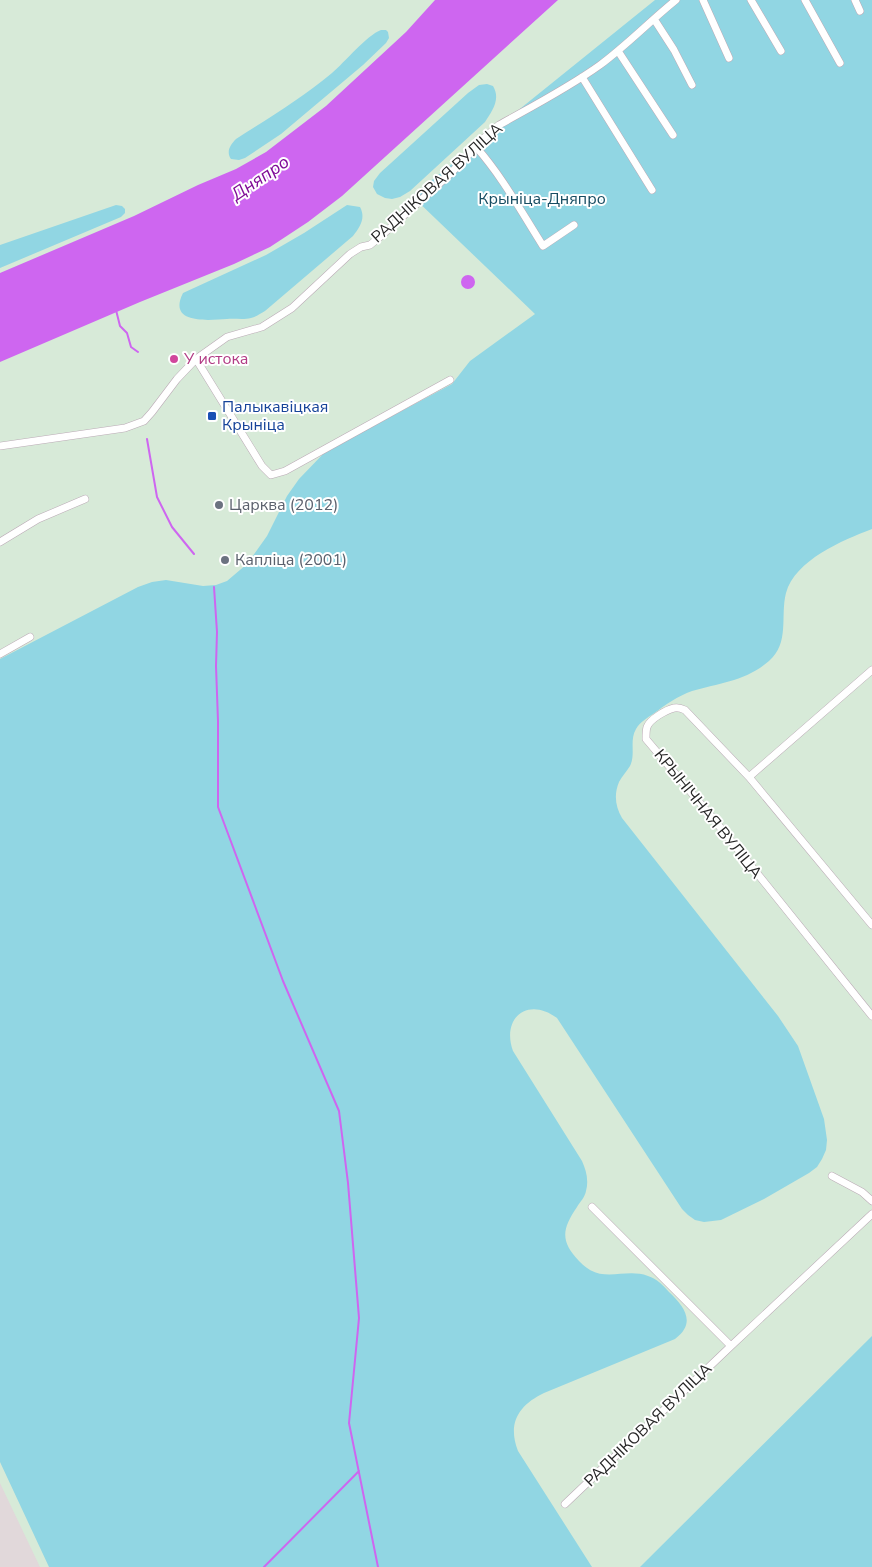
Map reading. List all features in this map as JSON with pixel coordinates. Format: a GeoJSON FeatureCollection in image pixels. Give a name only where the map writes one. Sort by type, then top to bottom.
{"type":"FeatureCollection","features":[{"type":"Feature","properties":{"kind":"street","name":"РАДНІКОВАЯ ВУЛІЦА"},"geometry":{"type":"LineString","coordinates":[[0,446],[125,428],[144,421],[177,379],[196,359],[227,337],[262,327],[292,308],[350,254],[361,247],[370,245],[381,236],[457,167],[499,125],[582,78],[618,51],[676,0]]}},
{"type":"Feature","properties":{"kind":"street"},"geometry":{"type":"LineString","coordinates":[[703,0],[730,58]]}},
{"type":"Feature","properties":{"kind":"street"},"geometry":{"type":"LineString","coordinates":[[751,0],[781,51]]}},
{"type":"Feature","properties":{"kind":"street"},"geometry":{"type":"LineString","coordinates":[[805,0],[840,63]]}},
{"type":"Feature","properties":{"kind":"street"},"geometry":{"type":"LineString","coordinates":[[855,0],[860,11]]}},
{"type":"Feature","properties":{"kind":"street"},"geometry":{"type":"LineString","coordinates":[[654,19],[674,50],[692,85]]}},
{"type":"Feature","properties":{"kind":"street"},"geometry":{"type":"LineString","coordinates":[[618,51],[672,135]]}},
{"type":"Feature","properties":{"kind":"street"},"geometry":{"type":"LineString","coordinates":[[582,78],[652,190]]}},
{"type":"Feature","properties":{"kind":"street"},"geometry":{"type":"LineString","coordinates":[[476,146],[508,191],[543,246],[574,225]]}},
{"type":"Feature","properties":{"kind":"street"},"geometry":{"type":"LineString","coordinates":[[196,359],[262,466],[271,475],[285,471],[450,380]]}},
{"type":"Feature","properties":{"kind":"street"},"geometry":{"type":"LineString","coordinates":[[0,542],[38,519],[86,499]]}},
{"type":"Feature","properties":{"kind":"street"},"geometry":{"type":"LineString","coordinates":[[0,654],[30,637]]}},
{"type":"Feature","properties":{"kind":"street"},"geometry":{"type":"LineString","coordinates":[[872,670],[748,777],[872,925]]}},
{"type":"Feature","properties":{"kind":"street","name":"КРЫНІЧНАЯ ВУЛІЦА"},"geometry":{"type":"LineString","coordinates":[[748,777],[686,710],[680,707],[673,708],[662,714],[649,724],[646,729],[646,739],[872,1016]]}},
{"type":"Feature","properties":{"kind":"street"},"geometry":{"type":"LineString","coordinates":[[832,1176],[862,1192],[872,1201]]}},
{"type":"Feature","properties":{"kind":"street"},"geometry":{"type":"LineString","coordinates":[[592,1207],[731,1346]]}},
{"type":"Feature","properties":{"kind":"street","name":"РАДНІКОВАЯ ВУЛІЦА"},"geometry":{"type":"LineString","coordinates":[[565,1504],[872,1214]]}},
{"type":"Feature","properties":{"kind":"shaded area"},"geometry":{"type":"Polygon","coordinates":[[[0,1483],[40,1567],[0,1567],[0,1483]]]}},
{"type":"Feature","properties":{"kind":"green space","name":"Крыніца-Дняпро"},"geometry":{"type":"Polygon","coordinates":[[[655,0],[872,0],[872,529],[834,545],[821,553],[799,571],[791,581],[784,602],[780,646],[776,654],[769,661],[742,677],[682,695],[640,724],[633,738],[632,761],[619,782],[616,791],[618,809],[622,818],[778,1016],[798,1046],[824,1119],[827,1140],[826,1150],[817,1167],[764,1199],[721,1220],[704,1222],[695,1220],[682,1209],[557,1018],[536,1009],[527,1010],[514,1020],[510,1039],[513,1051],[582,1161],[587,1175],[584,1197],[566,1228],[565,1235],[569,1247],[579,1261],[596,1273],[630,1273],[654,1279],[679,1303],[686,1315],[687,1321],[682,1333],[675,1339],[544,1393],[528,1403],[518,1416],[514,1432],[518,1451],[592,1567],[49,1567],[0,1462],[0,659],[138,587],[152,582],[166,580],[203,586],[216,585],[227,581],[247,564],[267,536],[287,496],[299,479],[325,452],[452,384],[470,361],[535,314],[412,196],[655,0]]]}},
{"type":"Feature","properties":{"kind":"green space"},"geometry":{"type":"Polygon","coordinates":[[[381,30],[388,32],[389,38],[363,65],[281,134],[245,158],[239,160],[231,159],[229,149],[236,139],[309,91],[332,73],[369,37],[381,30]]]}},
{"type":"Feature","properties":{"kind":"green space"},"geometry":{"type":"Polygon","coordinates":[[[487,84],[493,86],[496,100],[485,122],[410,191],[392,199],[377,194],[373,187],[374,181],[380,173],[468,93],[479,85],[487,84]]]}},
{"type":"Feature","properties":{"kind":"green space"},"geometry":{"type":"Polygon","coordinates":[[[116,205],[122,206],[125,209],[125,213],[121,217],[0,268],[0,245],[116,205]]]}},
{"type":"Feature","properties":{"kind":"green space"},"geometry":{"type":"Polygon","coordinates":[[[347,205],[360,207],[362,211],[361,222],[353,236],[265,311],[248,319],[201,320],[185,316],[181,311],[180,303],[183,293],[266,255],[347,205]]]}},
{"type":"Feature","properties":{"kind":"green space"},"geometry":{"type":"Polygon","coordinates":[[[872,1336],[872,1567],[640,1567],[872,1336]]]}},
{"type":"Feature","properties":{"kind":"water","name":"Дняпро"},"geometry":{"type":"Polygon","coordinates":[[[435,0],[558,0],[342,196],[308,222],[270,247],[234,264],[0,362],[0,273],[134,216],[236,169],[266,152],[326,106],[406,32],[435,0]]]}},
{"type":"Feature","properties":{"kind":"water"},"geometry":{"type":"Polygon","coordinates":[[[465,275],[471,275],[475,282],[471,289],[465,289],[461,285],[461,279],[465,275]]]}},
{"type":"Feature","properties":{"kind":"waterway"},"geometry":{"type":"LineString","coordinates":[[116,310],[120,326],[127,333],[131,347],[138,352]]}},
{"type":"Feature","properties":{"kind":"waterway"},"geometry":{"type":"LineString","coordinates":[[147,439],[157,497],[172,527],[194,554]]}},
{"type":"Feature","properties":{"kind":"waterway"},"geometry":{"type":"LineString","coordinates":[[214,587],[217,632],[218,807],[283,981],[339,1111],[348,1183],[359,1318],[349,1423],[378,1567]]}},
{"type":"Feature","properties":{"kind":"waterway"},"geometry":{"type":"LineString","coordinates":[[264,1567],[359,1471]]}},
{"type":"Feature","properties":{"kind":"place","name":"У истока"},"geometry":{"type":"Point","coordinates":[174,359]}},
{"type":"Feature","properties":{"kind":"place","name":"Палыкавіцкая Крыніца"},"geometry":{"type":"Point","coordinates":[212,416]}},
{"type":"Feature","properties":{"kind":"place","name":"Царква (2012)"},"geometry":{"type":"Point","coordinates":[219,505]}},
{"type":"Feature","properties":{"kind":"place","name":"Капліца (2001)"},"geometry":{"type":"Point","coordinates":[225,560]}}]}
